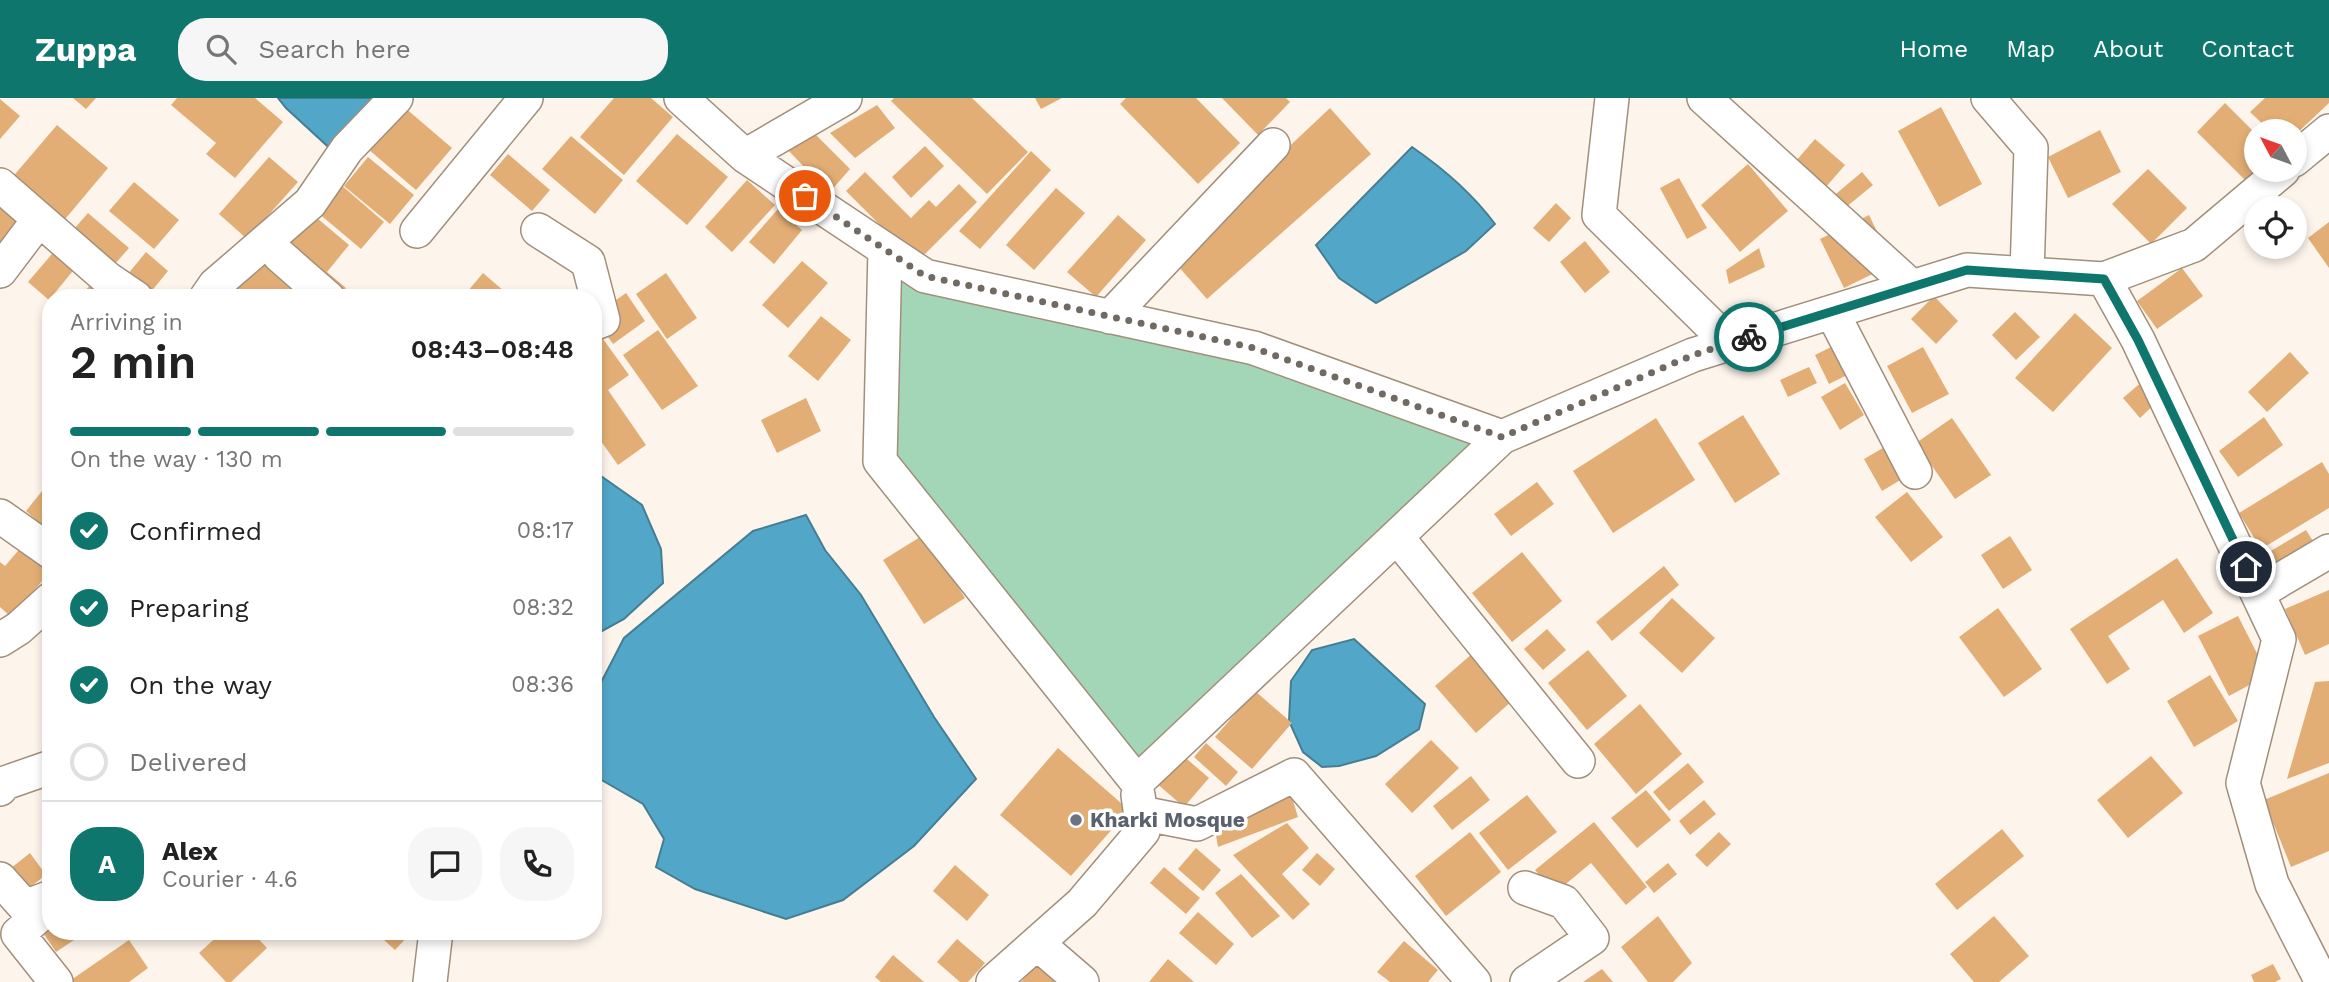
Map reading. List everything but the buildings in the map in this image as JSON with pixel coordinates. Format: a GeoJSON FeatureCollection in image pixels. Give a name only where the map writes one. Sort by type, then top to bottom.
{"type":"FeatureCollection","features":[{"type":"Feature","properties":{"kind":"street"},"geometry":{"type":"LineString","coordinates":[[212,289],[310,203],[347,149],[396,98]]}},
{"type":"Feature","properties":{"kind":"street"},"geometry":{"type":"LineString","coordinates":[[417,231],[526,98]]}},
{"type":"Feature","properties":{"kind":"street"},"geometry":{"type":"LineString","coordinates":[[681,98],[745,156],[925,276],[1254,348],[1502,437]]}},
{"type":"Feature","properties":{"kind":"street"},"geometry":{"type":"LineString","coordinates":[[745,156],[845,98]]}},
{"type":"Feature","properties":{"kind":"street"},"geometry":{"type":"LineString","coordinates":[[1612,98],[1599,215],[1729,343]]}},
{"type":"Feature","properties":{"kind":"street"},"geometry":{"type":"LineString","coordinates":[[1704,98],[1912,287]]}},
{"type":"Feature","properties":{"kind":"street"},"geometry":{"type":"LineString","coordinates":[[1988,98],[2031,148],[2027,274]]}},
{"type":"Feature","properties":{"kind":"street"},"geometry":{"type":"LineString","coordinates":[[2307,149],[2329,131]]}},
{"type":"Feature","properties":{"kind":"street"},"geometry":{"type":"LineString","coordinates":[[1110,317],[1273,145]]}},
{"type":"Feature","properties":{"kind":"street"},"geometry":{"type":"LineString","coordinates":[[1139,798],[1397,537],[1502,437],[1693,355],[1967,270],[2104,279],[2194,245],[2269,182]]}},
{"type":"Feature","properties":{"kind":"street"},"geometry":{"type":"LineString","coordinates":[[0,186],[123,289]]}},
{"type":"Feature","properties":{"kind":"street"},"geometry":{"type":"LineString","coordinates":[[0,271],[31,230]]}},
{"type":"Feature","properties":{"kind":"street"},"geometry":{"type":"LineString","coordinates":[[538,230],[588,262],[595,289]]}},
{"type":"Feature","properties":{"kind":"street"},"geometry":{"type":"LineString","coordinates":[[886,250],[880,461],[1139,798],[1197,824],[1294,775],[1474,982]]}},
{"type":"Feature","properties":{"kind":"street"},"geometry":{"type":"LineString","coordinates":[[279,255],[318,289]]}},
{"type":"Feature","properties":{"kind":"street"},"geometry":{"type":"LineString","coordinates":[[2104,279],[2138,340],[2279,639],[2243,783],[2272,884],[2322,982]]}},
{"type":"Feature","properties":{"kind":"street"},"geometry":{"type":"LineString","coordinates":[[1832,312],[1915,472]]}},
{"type":"Feature","properties":{"kind":"street"},"geometry":{"type":"LineString","coordinates":[[0,516],[42,546]]}},
{"type":"Feature","properties":{"kind":"street"},"geometry":{"type":"LineString","coordinates":[[1397,537],[1578,761]]}},
{"type":"Feature","properties":{"kind":"street"},"geometry":{"type":"LineString","coordinates":[[2258,593],[2329,551]]}},
{"type":"Feature","properties":{"kind":"street"},"geometry":{"type":"LineString","coordinates":[[0,640],[19,628],[42,607]]}},
{"type":"Feature","properties":{"kind":"street"},"geometry":{"type":"LineString","coordinates":[[0,789],[5,783],[42,770]]}},
{"type":"Feature","properties":{"kind":"street"},"geometry":{"type":"LineString","coordinates":[[993,982],[1082,903],[1143,831],[1139,798]]}},
{"type":"Feature","properties":{"kind":"street"},"geometry":{"type":"LineString","coordinates":[[0,879],[24,906],[42,900]]}},
{"type":"Feature","properties":{"kind":"street"},"geometry":{"type":"LineString","coordinates":[[1525,888],[1564,902],[1592,938],[1527,982]]}},
{"type":"Feature","properties":{"kind":"street"},"geometry":{"type":"LineString","coordinates":[[42,913],[18,933],[56,982]]}},
{"type":"Feature","properties":{"kind":"street"},"geometry":{"type":"LineString","coordinates":[[430,982],[435,940]]}},
{"type":"Feature","properties":{"kind":"street"},"geometry":{"type":"LineString","coordinates":[[1046,951],[1082,982]]}},
{"type":"Feature","properties":{"kind":"green space"},"geometry":{"type":"Polygon","coordinates":[[[889,257],[1250,351],[1494,439],[1138,776],[886,458],[889,257]]]}},
{"type":"Feature","properties":{"kind":"water"},"geometry":{"type":"Polygon","coordinates":[[[278,98],[392,98],[336,154],[278,98]]]}},
{"type":"Feature","properties":{"kind":"water"},"geometry":{"type":"Polygon","coordinates":[[[1412,147],[1457,182],[1495,224],[1466,251],[1376,303],[1339,278],[1316,245],[1412,147]]]}},
{"type":"Feature","properties":{"kind":"water"},"geometry":{"type":"Polygon","coordinates":[[[602,477],[642,505],[661,549],[663,583],[624,619],[602,631],[602,477]]]}},
{"type":"Feature","properties":{"kind":"water"},"geometry":{"type":"Polygon","coordinates":[[[806,515],[825,550],[861,595],[934,717],[976,779],[914,846],[843,900],[786,919],[695,889],[656,867],[664,839],[643,804],[602,780],[602,681],[624,638],[753,531],[806,515]]]}},
{"type":"Feature","properties":{"kind":"water"},"geometry":{"type":"Polygon","coordinates":[[[1354,639],[1425,704],[1419,729],[1376,756],[1339,766],[1322,767],[1303,752],[1289,721],[1291,681],[1312,650],[1354,639]]]}},
{"type":"Feature","properties":{"kind":"way so far"},"geometry":{"type":"LineString","coordinates":[[805,196],[925,276],[1254,348],[1502,437],[1693,355],[1749,337]]}},
{"type":"Feature","properties":{"kind":"place","name":"Kharki Mosque"},"geometry":{"type":"Point","coordinates":[1076,820]}},
{"type":"Feature","properties":{"kind":"route"},"geometry":{"type":"LineString","coordinates":[[1749,337],[1967,270],[2104,279],[2138,340],[2246,567]]}}]}
